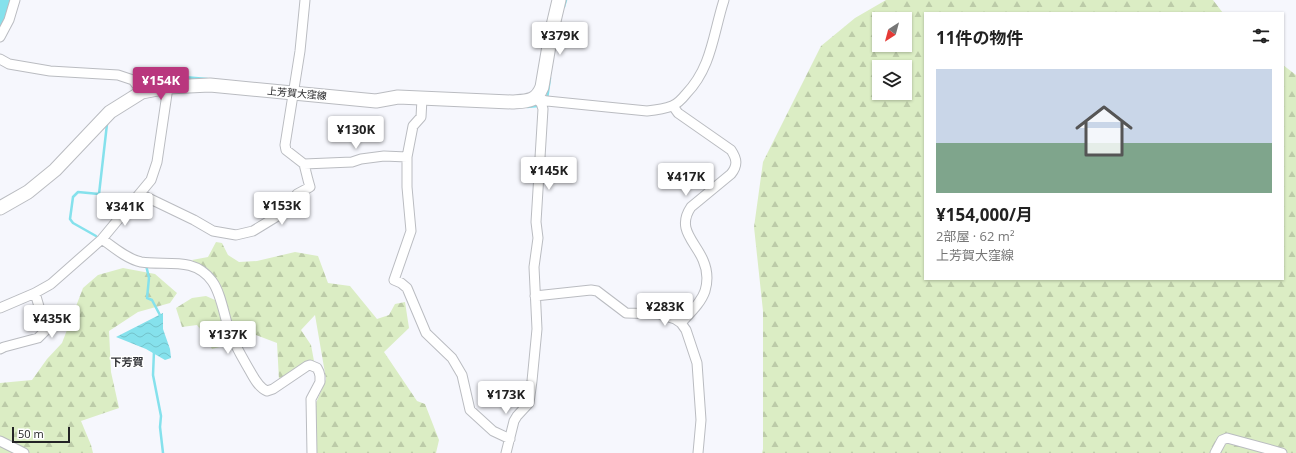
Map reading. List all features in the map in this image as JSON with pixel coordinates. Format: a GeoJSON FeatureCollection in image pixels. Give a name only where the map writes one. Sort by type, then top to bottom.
{"type":"FeatureCollection","features":[{"type":"Feature","properties":{"kind":"main road"},"geometry":{"type":"LineString","coordinates":[[542,100],[539,94],[542,86],[558,0]]}},
{"type":"Feature","properties":{"kind":"main road","name":"上芳賀大窪線"},"geometry":{"type":"LineString","coordinates":[[0,208],[28,192],[55,170],[110,112],[142,92],[168,87],[210,85],[376,101],[398,97],[512,102],[542,100]]}},
{"type":"Feature","properties":{"kind":"street"},"geometry":{"type":"LineString","coordinates":[[0,37],[9,20],[15,0]]}},
{"type":"Feature","properties":{"kind":"street"},"geometry":{"type":"LineString","coordinates":[[140,194],[194,220],[213,231],[236,236],[254,231],[289,209],[298,194],[310,187],[304,164],[286,150],[284,145],[300,51],[305,0]]}},
{"type":"Feature","properties":{"kind":"street"},"geometry":{"type":"LineString","coordinates":[[506,453],[508,438],[514,421],[529,402],[537,329],[537,296],[534,267],[538,238],[536,222],[543,109],[540,103],[542,100],[647,111],[660,110],[673,106],[698,81],[711,50],[724,0]]}},
{"type":"Feature","properties":{"kind":"street"},"geometry":{"type":"LineString","coordinates":[[0,59],[9,64],[50,71],[118,75],[133,80],[142,92]]}},
{"type":"Feature","properties":{"kind":"street"},"geometry":{"type":"LineString","coordinates":[[0,308],[35,293],[51,284],[102,239],[151,180],[157,162],[168,87]]}},
{"type":"Feature","properties":{"kind":"street"},"geometry":{"type":"LineString","coordinates":[[422,99],[421,117],[413,126],[407,157],[407,187],[411,231],[394,280],[407,288],[426,333],[452,358],[462,375],[470,410],[493,431],[508,438]]}},
{"type":"Feature","properties":{"kind":"street"},"geometry":{"type":"LineString","coordinates":[[673,106],[678,112],[731,150],[736,157],[737,162],[735,169],[731,174],[691,207],[687,213],[685,227],[693,245],[703,260],[706,273],[706,282],[705,291],[701,299],[681,323]]}},
{"type":"Feature","properties":{"kind":"street"},"geometry":{"type":"LineString","coordinates":[[304,164],[352,162],[361,159],[384,156],[407,157]]}},
{"type":"Feature","properties":{"kind":"street"},"geometry":{"type":"LineString","coordinates":[[102,239],[133,259],[141,262],[178,263],[196,267],[212,280],[217,288],[237,349],[263,389],[267,391],[273,389],[307,366],[310,365],[317,368],[320,372],[320,382],[311,399],[312,453]]}},
{"type":"Feature","properties":{"kind":"street"},"geometry":{"type":"LineString","coordinates":[[537,296],[591,290],[597,291],[626,314],[660,314],[676,319],[681,323],[686,330],[697,363],[701,420],[698,453]]}},
{"type":"Feature","properties":{"kind":"street"},"geometry":{"type":"LineString","coordinates":[[0,349],[38,338],[46,330],[35,293]]}},
{"type":"Feature","properties":{"kind":"street"},"geometry":{"type":"LineString","coordinates":[[1215,453],[1222,440],[1226,438],[1282,453]]}},
{"type":"Feature","properties":{"kind":"street"},"geometry":{"type":"LineString","coordinates":[[0,441],[24,453]]}},
{"type":"Feature","properties":{"kind":"green space"},"geometry":{"type":"Polygon","coordinates":[[[886,0],[1213,0],[1222,12],[924,12],[924,280],[1284,280],[1284,66],[1296,75],[1296,453],[762,453],[763,311],[754,227],[763,162],[821,46],[855,18],[886,0]]]}},
{"type":"Feature","properties":{"kind":"green space"},"geometry":{"type":"Polygon","coordinates":[[[216,242],[222,243],[228,255],[239,262],[257,261],[295,252],[318,256],[328,283],[350,286],[377,319],[389,315],[395,304],[405,302],[409,328],[384,352],[417,401],[425,404],[439,440],[436,453],[315,453],[316,403],[326,379],[315,315],[301,330],[311,345],[314,361],[308,360],[279,380],[277,343],[256,335],[229,319],[220,284],[210,272],[192,260],[208,257],[216,242]]]}},
{"type":"Feature","properties":{"kind":"green space"},"geometry":{"type":"Polygon","coordinates":[[[123,268],[155,274],[177,293],[170,303],[138,312],[109,331],[111,372],[119,408],[81,421],[93,453],[0,453],[0,383],[32,380],[47,359],[62,343],[83,288],[98,275],[123,268]]]}},
{"type":"Feature","properties":{"kind":"green space"},"geometry":{"type":"Polygon","coordinates":[[[206,296],[215,300],[231,344],[212,349],[197,325],[182,327],[176,308],[192,298],[206,296]]]}},
{"type":"Feature","properties":{"kind":"water"},"geometry":{"type":"Polygon","coordinates":[[[163,313],[163,329],[170,349],[171,358],[165,360],[146,349],[116,337],[163,313]]]}},
{"type":"Feature","properties":{"kind":"waterway"},"geometry":{"type":"LineString","coordinates":[[0,19],[7,0]]}},
{"type":"Feature","properties":{"kind":"waterway"},"geometry":{"type":"LineString","coordinates":[[564,7],[566,0]]}},
{"type":"Feature","properties":{"kind":"waterway"},"geometry":{"type":"LineString","coordinates":[[172,76],[207,79]]}},
{"type":"Feature","properties":{"kind":"waterway"},"geometry":{"type":"LineString","coordinates":[[547,99],[550,78]]}},
{"type":"Feature","properties":{"kind":"waterway"},"geometry":{"type":"LineString","coordinates":[[527,107],[538,106]]}},
{"type":"Feature","properties":{"kind":"waterway"},"geometry":{"type":"LineString","coordinates":[[96,236],[73,223],[70,219],[73,197],[78,192],[99,194],[107,124]]}},
{"type":"Feature","properties":{"kind":"waterway"},"geometry":{"type":"LineString","coordinates":[[146,265],[149,278],[147,298],[152,300],[161,317]]}},
{"type":"Feature","properties":{"kind":"waterway"},"geometry":{"type":"LineString","coordinates":[[154,351],[153,375],[161,416],[160,427],[163,453]]}},
{"type":"Feature","properties":{"kind":"district","name":"下芳賀"},"geometry":{"type":"Point","coordinates":[127,361]}}]}
